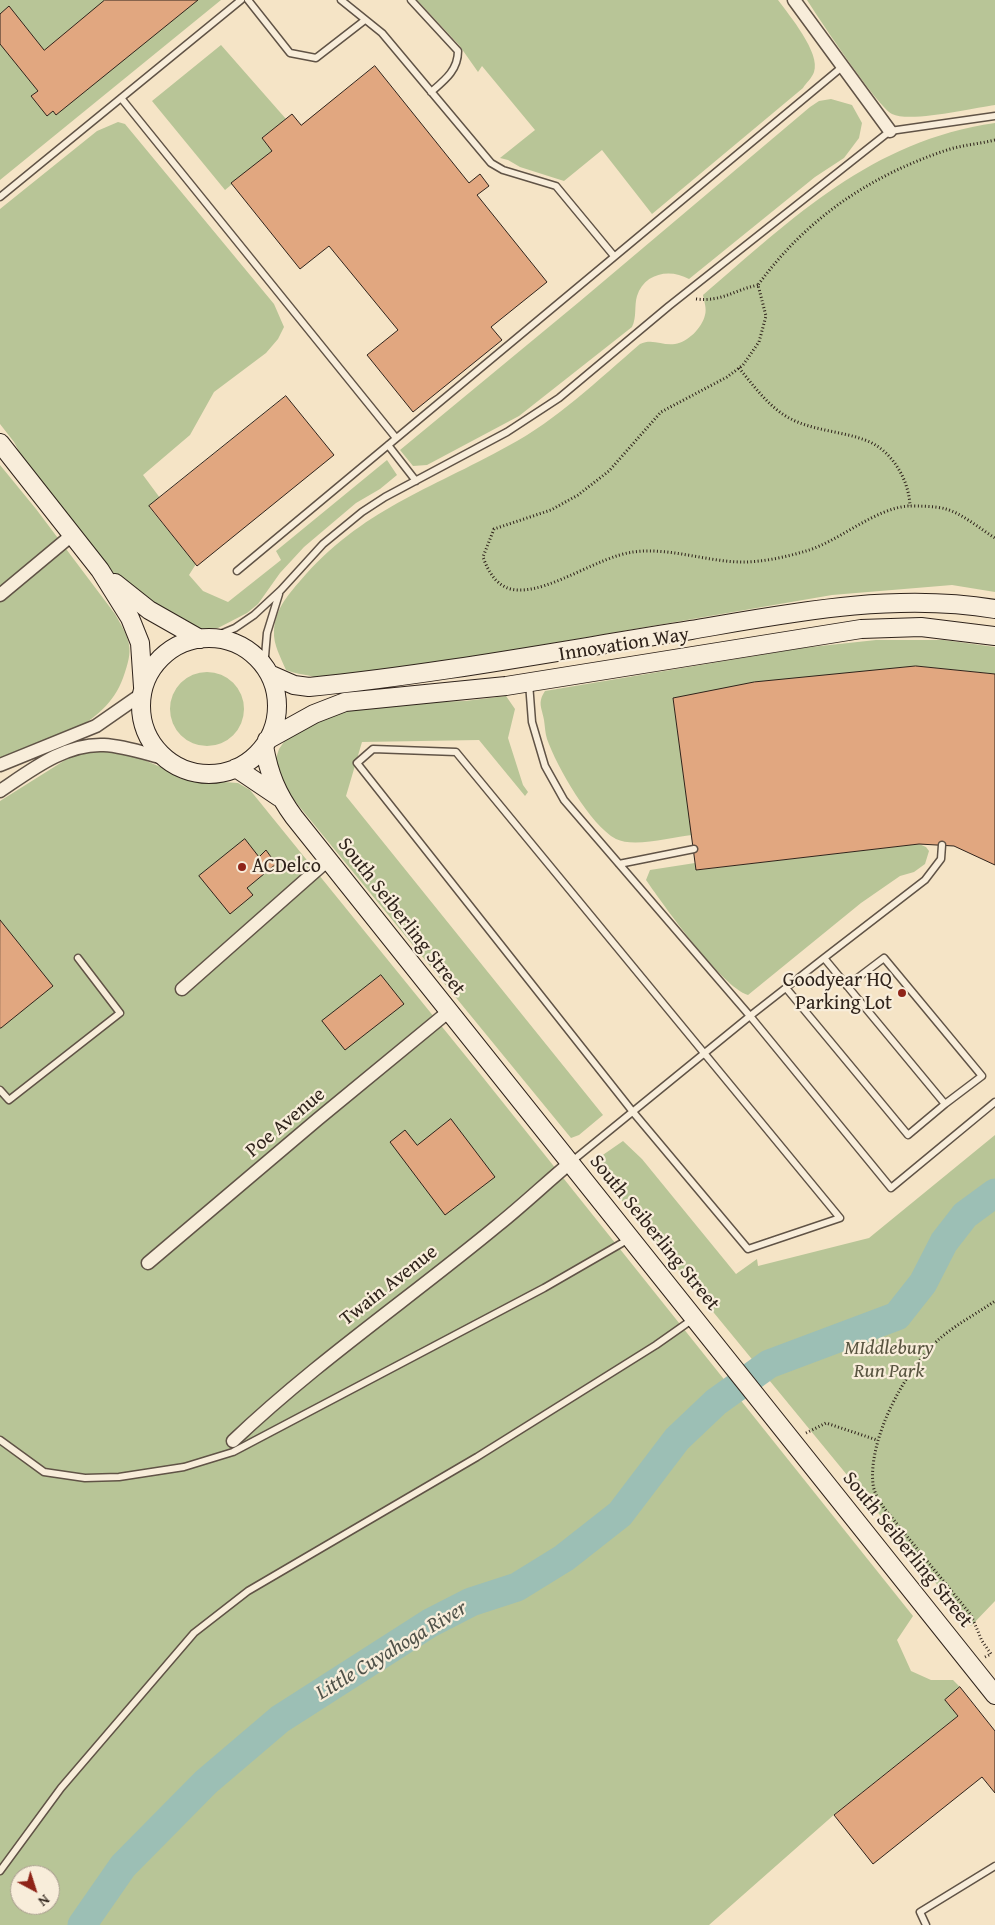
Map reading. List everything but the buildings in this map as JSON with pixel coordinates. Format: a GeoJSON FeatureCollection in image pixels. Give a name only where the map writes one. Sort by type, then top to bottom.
{"type":"FeatureCollection","features":[{"type":"Feature","properties":{"kind":"main road"},"geometry":{"type":"LineString","coordinates":[[0,443],[100,570],[130,618],[142,652],[143,692],[141,709],[145,728],[154,746],[167,760],[183,768],[201,773],[219,773],[236,768],[254,756],[266,743],[276,719],[277,707],[273,685],[267,671],[245,648],[229,641],[206,639],[181,645],[164,656],[151,671],[143,692]]}},
{"type":"Feature","properties":{"kind":"main road"},"geometry":{"type":"LineString","coordinates":[[100,570],[149,610],[206,639]]}},
{"type":"Feature","properties":{"kind":"main road","name":"Innovation Way"},"geometry":{"type":"LineString","coordinates":[[267,671],[294,686],[309,687],[446,671],[736,622],[838,608],[927,602],[995,609]]}},
{"type":"Feature","properties":{"kind":"main road","name":"Innovation Way"},"geometry":{"type":"LineString","coordinates":[[266,743],[314,714],[345,702],[432,695],[528,682],[861,629],[921,627],[995,636]]}},
{"type":"Feature","properties":{"kind":"main road","name":"South Seiberling Street"},"geometry":{"type":"LineString","coordinates":[[266,743],[269,773],[280,798],[448,1012],[995,1695]]}},
{"type":"Feature","properties":{"kind":"main road","name":"South Seiberling Street"},"geometry":{"type":"LineString","coordinates":[[236,768],[280,798]]}},
{"type":"Feature","properties":{"kind":"street"},"geometry":{"type":"LineString","coordinates":[[794,0],[890,131]]}},
{"type":"Feature","properties":{"kind":"street"},"geometry":{"type":"LineString","coordinates":[[0,595],[72,535]]}},
{"type":"Feature","properties":{"kind":"street"},"geometry":{"type":"LineString","coordinates":[[0,765],[96,726],[143,692]]}},
{"type":"Feature","properties":{"kind":"street"},"geometry":{"type":"LineString","coordinates":[[0,792],[56,756],[86,746],[109,746],[167,760]]}},
{"type":"Feature","properties":{"kind":"street"},"geometry":{"type":"LineString","coordinates":[[182,989],[328,860]]}},
{"type":"Feature","properties":{"kind":"street","name":"Poe Avenue"},"geometry":{"type":"LineString","coordinates":[[148,1263],[448,1012]]}},
{"type":"Feature","properties":{"kind":"street","name":"Twain Avenue"},"geometry":{"type":"LineString","coordinates":[[233,1441],[298,1382],[498,1225],[570,1162]]}},
{"type":"Feature","properties":{"kind":"lane"},"geometry":{"type":"LineString","coordinates":[[0,197],[241,0]]}},
{"type":"Feature","properties":{"kind":"lane"},"geometry":{"type":"LineString","coordinates":[[248,0],[290,53],[316,58],[365,20]]}},
{"type":"Feature","properties":{"kind":"lane"},"geometry":{"type":"LineString","coordinates":[[341,0],[382,33],[491,163],[503,170],[556,186],[614,256]]}},
{"type":"Feature","properties":{"kind":"lane"},"geometry":{"type":"LineString","coordinates":[[411,0],[458,51],[458,59],[452,74],[431,92]]}},
{"type":"Feature","properties":{"kind":"lane"},"geometry":{"type":"LineString","coordinates":[[237,571],[842,66]]}},
{"type":"Feature","properties":{"kind":"lane"},"geometry":{"type":"LineString","coordinates":[[121,98],[396,438]]}},
{"type":"Feature","properties":{"kind":"lane"},"geometry":{"type":"LineString","coordinates":[[206,639],[242,624],[281,590],[323,544],[350,521],[385,497],[495,439],[543,410],[681,297],[890,131],[995,116]]}},
{"type":"Feature","properties":{"kind":"lane"},"geometry":{"type":"LineString","coordinates":[[388,445],[416,480]]}},
{"type":"Feature","properties":{"kind":"lane"},"geometry":{"type":"LineString","coordinates":[[267,671],[268,627],[281,590]]}},
{"type":"Feature","properties":{"kind":"lane"},"geometry":{"type":"LineString","coordinates":[[528,682],[532,722],[545,766],[564,800],[750,1016],[891,1188],[995,1102]]}},
{"type":"Feature","properties":{"kind":"lane"},"geometry":{"type":"LineString","coordinates":[[373,750],[456,752],[706,1052],[840,1218],[748,1249],[633,1112],[357,763],[373,750]]}},
{"type":"Feature","properties":{"kind":"lane"},"geometry":{"type":"LineString","coordinates":[[570,1162],[750,1016],[925,880],[941,859],[942,846]]}},
{"type":"Feature","properties":{"kind":"lane"},"geometry":{"type":"LineString","coordinates":[[619,864],[694,850]]}},
{"type":"Feature","properties":{"kind":"lane"},"geometry":{"type":"LineString","coordinates":[[0,1090],[10,1100],[120,1013],[78,958]]}},
{"type":"Feature","properties":{"kind":"lane"},"geometry":{"type":"LineString","coordinates":[[824,958],[945,1104]]}},
{"type":"Feature","properties":{"kind":"lane"},"geometry":{"type":"LineString","coordinates":[[786,988],[908,1135],[982,1076],[884,958],[847,986]]}},
{"type":"Feature","properties":{"kind":"lane"},"geometry":{"type":"LineString","coordinates":[[0,1440],[44,1472],[85,1478],[119,1477],[184,1467],[233,1452],[544,1288],[630,1238]]}},
{"type":"Feature","properties":{"kind":"lane"},"geometry":{"type":"LineString","coordinates":[[0,1871],[61,1788],[194,1633],[248,1591],[477,1456],[656,1345],[694,1318]]}},
{"type":"Feature","properties":{"kind":"lane"},"geometry":{"type":"LineString","coordinates":[[926,1925],[920,1912],[995,1866]]}},
{"type":"Feature","properties":{"kind":"path"},"geometry":{"type":"LineString","coordinates":[[681,297],[711,300],[727,296],[743,288],[758,285],[802,233],[825,213],[868,186],[889,174],[948,150],[995,140]]}},
{"type":"Feature","properties":{"kind":"path"},"geometry":{"type":"LineString","coordinates":[[758,285],[766,316],[760,342],[739,368],[727,377],[661,412],[609,471],[578,494],[551,510],[494,528],[483,557],[488,571],[502,586],[520,590],[542,586],[634,552],[676,554],[743,562],[774,559],[806,551],[841,537],[890,508],[910,506],[946,509],[995,538]]}},
{"type":"Feature","properties":{"kind":"path"},"geometry":{"type":"LineString","coordinates":[[739,368],[764,398],[785,415],[809,427],[866,440],[879,448],[894,463],[904,479],[910,506]]}},
{"type":"Feature","properties":{"kind":"path"},"geometry":{"type":"LineString","coordinates":[[973,1666],[991,1654],[982,1641],[976,1624],[876,1495],[873,1472],[877,1440],[900,1392],[922,1356],[958,1325],[995,1301]]}},
{"type":"Feature","properties":{"kind":"path"},"geometry":{"type":"LineString","coordinates":[[792,1441],[826,1423],[877,1440]]}},
{"type":"Feature","properties":{"kind":"green space"},"geometry":{"type":"Polygon","coordinates":[[[0,0],[221,0],[0,180],[0,0]]]}},
{"type":"Feature","properties":{"kind":"green space"},"geometry":{"type":"Polygon","coordinates":[[[417,0],[778,0],[809,45],[815,64],[814,72],[803,88],[652,214],[602,150],[564,181],[520,167],[500,158],[535,130],[482,66],[478,72],[459,45],[417,0]]]}},
{"type":"Feature","properties":{"kind":"green space"},"geometry":{"type":"Polygon","coordinates":[[[807,0],[995,0],[995,105],[927,116],[913,117],[892,114],[874,96],[862,80],[807,0]]]}},
{"type":"Feature","properties":{"kind":"green space"},"geometry":{"type":"Polygon","coordinates":[[[221,45],[286,119],[262,138],[272,151],[225,190],[152,101],[221,45]]]}},
{"type":"Feature","properties":{"kind":"green space"},"geometry":{"type":"Polygon","coordinates":[[[831,99],[852,105],[862,123],[859,138],[844,158],[815,177],[689,279],[666,273],[645,282],[637,296],[632,327],[519,416],[427,465],[413,466],[400,450],[810,107],[819,101],[831,99]]]}},
{"type":"Feature","properties":{"kind":"green space"},"geometry":{"type":"Polygon","coordinates":[[[118,122],[125,124],[274,304],[284,327],[278,339],[266,353],[214,392],[190,435],[143,475],[160,498],[149,507],[196,564],[189,575],[203,591],[228,602],[281,560],[276,551],[387,460],[397,475],[380,489],[356,503],[304,547],[280,573],[258,604],[247,613],[218,628],[199,629],[130,593],[29,470],[14,442],[0,424],[0,209],[97,131],[118,122]]]}},
{"type":"Feature","properties":{"kind":"green space"},"geometry":{"type":"Polygon","coordinates":[[[995,123],[995,592],[952,585],[832,595],[362,676],[320,679],[286,670],[274,636],[279,610],[286,598],[323,556],[348,536],[372,518],[398,503],[526,436],[577,399],[640,344],[653,342],[675,344],[685,340],[698,329],[705,315],[706,308],[703,295],[803,211],[837,186],[872,165],[910,146],[951,132],[995,123]]]}},
{"type":"Feature","properties":{"kind":"green space"},"geometry":{"type":"Polygon","coordinates":[[[0,465],[36,509],[115,614],[125,632],[130,652],[123,678],[114,695],[102,710],[88,721],[54,740],[0,761],[0,465]]]}},
{"type":"Feature","properties":{"kind":"green space"},"geometry":{"type":"Polygon","coordinates":[[[876,640],[944,640],[995,647],[995,674],[916,666],[673,698],[692,835],[643,842],[616,839],[606,832],[585,809],[566,779],[547,739],[541,706],[541,699],[545,691],[802,648],[876,640]]]}},
{"type":"Feature","properties":{"kind":"green space"},"geometry":{"type":"Polygon","coordinates":[[[207,672],[228,678],[238,688],[244,709],[238,730],[228,740],[207,746],[186,740],[176,730],[170,709],[176,688],[186,678],[207,672]]]}},
{"type":"Feature","properties":{"kind":"green space"},"geometry":{"type":"Polygon","coordinates":[[[506,696],[515,709],[508,738],[523,785],[528,792],[525,796],[479,740],[362,742],[346,796],[603,1115],[579,1135],[571,1138],[285,789],[275,761],[279,749],[288,736],[339,709],[404,703],[465,701],[506,696]]]}},
{"type":"Feature","properties":{"kind":"green space"},"geometry":{"type":"Polygon","coordinates":[[[100,749],[125,752],[163,768],[181,779],[238,783],[250,790],[473,1065],[913,1616],[897,1640],[911,1671],[931,1680],[953,1680],[960,1687],[945,1700],[958,1716],[836,1813],[709,1925],[0,1925],[0,801],[70,757],[100,749]]]}},
{"type":"Feature","properties":{"kind":"green space"},"geometry":{"type":"Polygon","coordinates":[[[919,844],[926,847],[929,851],[925,864],[914,872],[900,876],[861,903],[748,995],[737,989],[709,962],[679,926],[646,880],[650,870],[695,863],[697,870],[919,844]]]}},
{"type":"Feature","properties":{"kind":"green space","name":"MIddlebury Run Park"},"geometry":{"type":"Polygon","coordinates":[[[995,1135],[995,1601],[971,1626],[595,1168],[597,1159],[623,1141],[642,1159],[736,1274],[757,1259],[758,1266],[869,1238],[995,1135]]]}},
{"type":"Feature","properties":{"kind":"waterway","name":"Little Cuyahoga River"},"geometry":{"type":"LineString","coordinates":[[82,1925],[123,1866],[206,1782],[280,1719],[430,1623],[471,1602],[517,1587],[564,1558],[620,1514],[677,1439],[716,1402],[769,1364],[897,1316],[923,1283],[944,1242],[965,1215],[995,1193]]}},
{"type":"Feature","properties":{"kind":"place","name":"ACDelco"},"geometry":{"type":"Point","coordinates":[242,867]}},
{"type":"Feature","properties":{"kind":"place","name":"Goodyear HQ Parking Lot"},"geometry":{"type":"Point","coordinates":[902,993]}}]}
